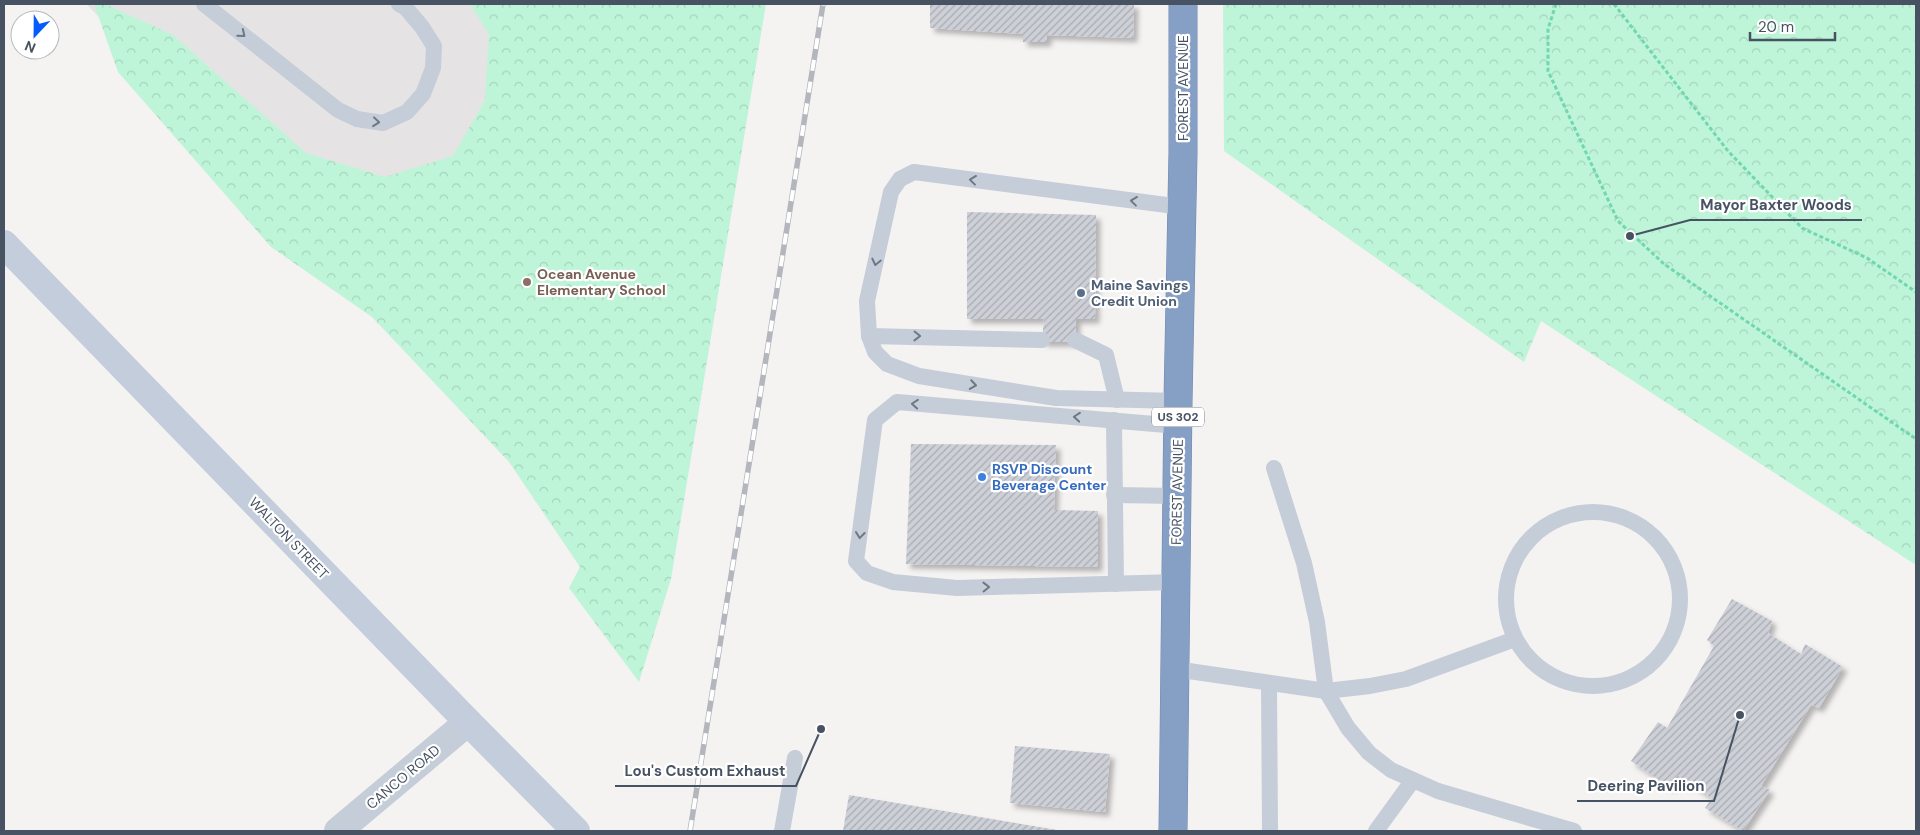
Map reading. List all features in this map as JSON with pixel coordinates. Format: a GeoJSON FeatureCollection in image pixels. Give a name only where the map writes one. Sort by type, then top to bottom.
{"type":"FeatureCollection","features":[{"type":"Feature","properties":{"kind":"highway","name":"FOREST AVENUE"},"geometry":{"type":"LineString","coordinates":[[1173,831],[1183,4]]}},
{"type":"Feature","properties":{"kind":"street","name":"WALTON STREET"},"geometry":{"type":"LineString","coordinates":[[4,244],[576,831]]}},
{"type":"Feature","properties":{"kind":"street","name":"CANCO ROAD"},"geometry":{"type":"LineString","coordinates":[[338,831],[468,722]]}},
{"type":"Feature","properties":{"kind":"lane"},"geometry":{"type":"LineString","coordinates":[[204,4],[338,110],[357,119],[383,123],[407,112],[423,94],[433,68],[434,46],[422,26],[405,7],[399,4]]}},
{"type":"Feature","properties":{"kind":"lane"},"geometry":{"type":"LineString","coordinates":[[1178,413],[1117,400],[1056,398],[919,376],[887,364],[875,352],[869,336],[867,302],[891,192],[900,179],[914,172],[1182,207]]}},
{"type":"Feature","properties":{"kind":"lane"},"geometry":{"type":"LineString","coordinates":[[869,336],[1042,340]]}},
{"type":"Feature","properties":{"kind":"lane"},"geometry":{"type":"LineString","coordinates":[[1075,340],[1106,355],[1117,400]]}},
{"type":"Feature","properties":{"kind":"lane"},"geometry":{"type":"LineString","coordinates":[[1176,582],[957,588],[893,582],[867,572],[856,561],[875,420],[897,402],[1114,420],[1178,413]]}},
{"type":"Feature","properties":{"kind":"lane"},"geometry":{"type":"LineString","coordinates":[[1114,420],[1116,584]]}},
{"type":"Feature","properties":{"kind":"lane"},"geometry":{"type":"LineString","coordinates":[[1274,468],[1304,563],[1317,622],[1326,691],[1348,728],[1369,753],[1391,770],[1438,791],[1574,831]]}},
{"type":"Feature","properties":{"kind":"lane"},"geometry":{"type":"LineString","coordinates":[[1114,495],[1177,496]]}},
{"type":"Feature","properties":{"kind":"lane"},"geometry":{"type":"LineString","coordinates":[[1596,511],[1625,518],[1651,534],[1670,558],[1680,587],[1679,617],[1668,646],[1647,668],[1620,683],[1590,687],[1563,682],[1539,669],[1520,648],[1515,639],[1508,624],[1505,596],[1510,570],[1523,545],[1543,527],[1568,515],[1596,511]]}},
{"type":"Feature","properties":{"kind":"lane"},"geometry":{"type":"LineString","coordinates":[[1174,670],[1326,691],[1370,686],[1406,679],[1515,639]]}},
{"type":"Feature","properties":{"kind":"lane"},"geometry":{"type":"LineString","coordinates":[[1269,683],[1270,831]]}},
{"type":"Feature","properties":{"kind":"lane"},"geometry":{"type":"LineString","coordinates":[[782,831],[795,758]]}},
{"type":"Feature","properties":{"kind":"lane"},"geometry":{"type":"LineString","coordinates":[[1376,831],[1413,780]]}},
{"type":"Feature","properties":{"kind":"path"},"geometry":{"type":"LineString","coordinates":[[1556,4],[1548,29],[1548,71],[1618,221],[1664,264],[1916,439]]}},
{"type":"Feature","properties":{"kind":"path"},"geometry":{"type":"LineString","coordinates":[[1614,4],[1728,150],[1802,228],[1867,258],[1916,292]]}},
{"type":"Feature","properties":{"kind":"shaded area","name":"Ocean Avenue Elementary School"},"geometry":{"type":"Polygon","coordinates":[[[86,4],[735,4],[643,561],[86,4]]]}},
{"type":"Feature","properties":{"kind":"green space","name":"Ocean Avenue Elementary School"},"geometry":{"type":"Polygon","coordinates":[[[94,4],[105,4],[173,35],[306,153],[385,177],[453,156],[485,100],[489,34],[470,4],[766,4],[671,579],[639,682],[569,588],[580,567],[509,462],[372,317],[271,247],[118,72],[94,4]]]}},
{"type":"Feature","properties":{"kind":"green space"},"geometry":{"type":"Polygon","coordinates":[[[1223,4],[1916,4],[1916,565],[1541,321],[1524,362],[1224,151],[1223,4]]]}},
{"type":"Feature","properties":{"kind":"building"},"geometry":{"type":"Polygon","coordinates":[[[930,4],[1134,4],[1133,38],[1047,35],[1047,42],[1023,42],[1023,34],[930,28],[930,4]]]}},
{"type":"Feature","properties":{"kind":"building"},"geometry":{"type":"Polygon","coordinates":[[[967,212],[1096,215],[1095,319],[1076,319],[1075,342],[1042,342],[1044,319],[967,319],[967,212]]]}},
{"type":"Feature","properties":{"kind":"building","name":"RSVP Discount Beverage Center"},"geometry":{"type":"Polygon","coordinates":[[[911,444],[1056,445],[1054,510],[1098,511],[1098,567],[906,564],[911,444]]]}},
{"type":"Feature","properties":{"kind":"building"},"geometry":{"type":"Polygon","coordinates":[[[1732,599],[1772,621],[1768,633],[1801,654],[1805,644],[1843,667],[1819,708],[1811,705],[1761,786],[1770,790],[1743,831],[1705,808],[1712,798],[1677,775],[1671,788],[1631,761],[1658,722],[1667,728],[1714,646],[1707,640],[1732,599]]]}},
{"type":"Feature","properties":{"kind":"building"},"geometry":{"type":"Polygon","coordinates":[[[1015,746],[1110,754],[1105,812],[1010,803],[1015,746]]]}},
{"type":"Feature","properties":{"kind":"building"},"geometry":{"type":"Polygon","coordinates":[[[849,795],[1057,830],[1057,831],[843,831],[849,795]]]}},
{"type":"Feature","properties":{"kind":"railway"},"geometry":{"type":"LineString","coordinates":[[690,831],[823,4]]}},
{"type":"Feature","properties":{"kind":"place","name":"Mayor Baxter Woods"},"geometry":{"type":"Point","coordinates":[1630,236]}},
{"type":"Feature","properties":{"kind":"place","name":"Ocean Avenue Elementary School"},"geometry":{"type":"Point","coordinates":[527,282]}},
{"type":"Feature","properties":{"kind":"place","name":"Maine Savings Credit Union"},"geometry":{"type":"Point","coordinates":[1081,293]}},
{"type":"Feature","properties":{"kind":"place","name":"RSVP Discount Beverage Center"},"geometry":{"type":"Point","coordinates":[982,477]}},
{"type":"Feature","properties":{"kind":"place","name":"Deering Pavilion"},"geometry":{"type":"Point","coordinates":[1740,715]}},
{"type":"Feature","properties":{"kind":"place","name":"Lou's Custom Exhaust"},"geometry":{"type":"Point","coordinates":[821,729]}}]}
